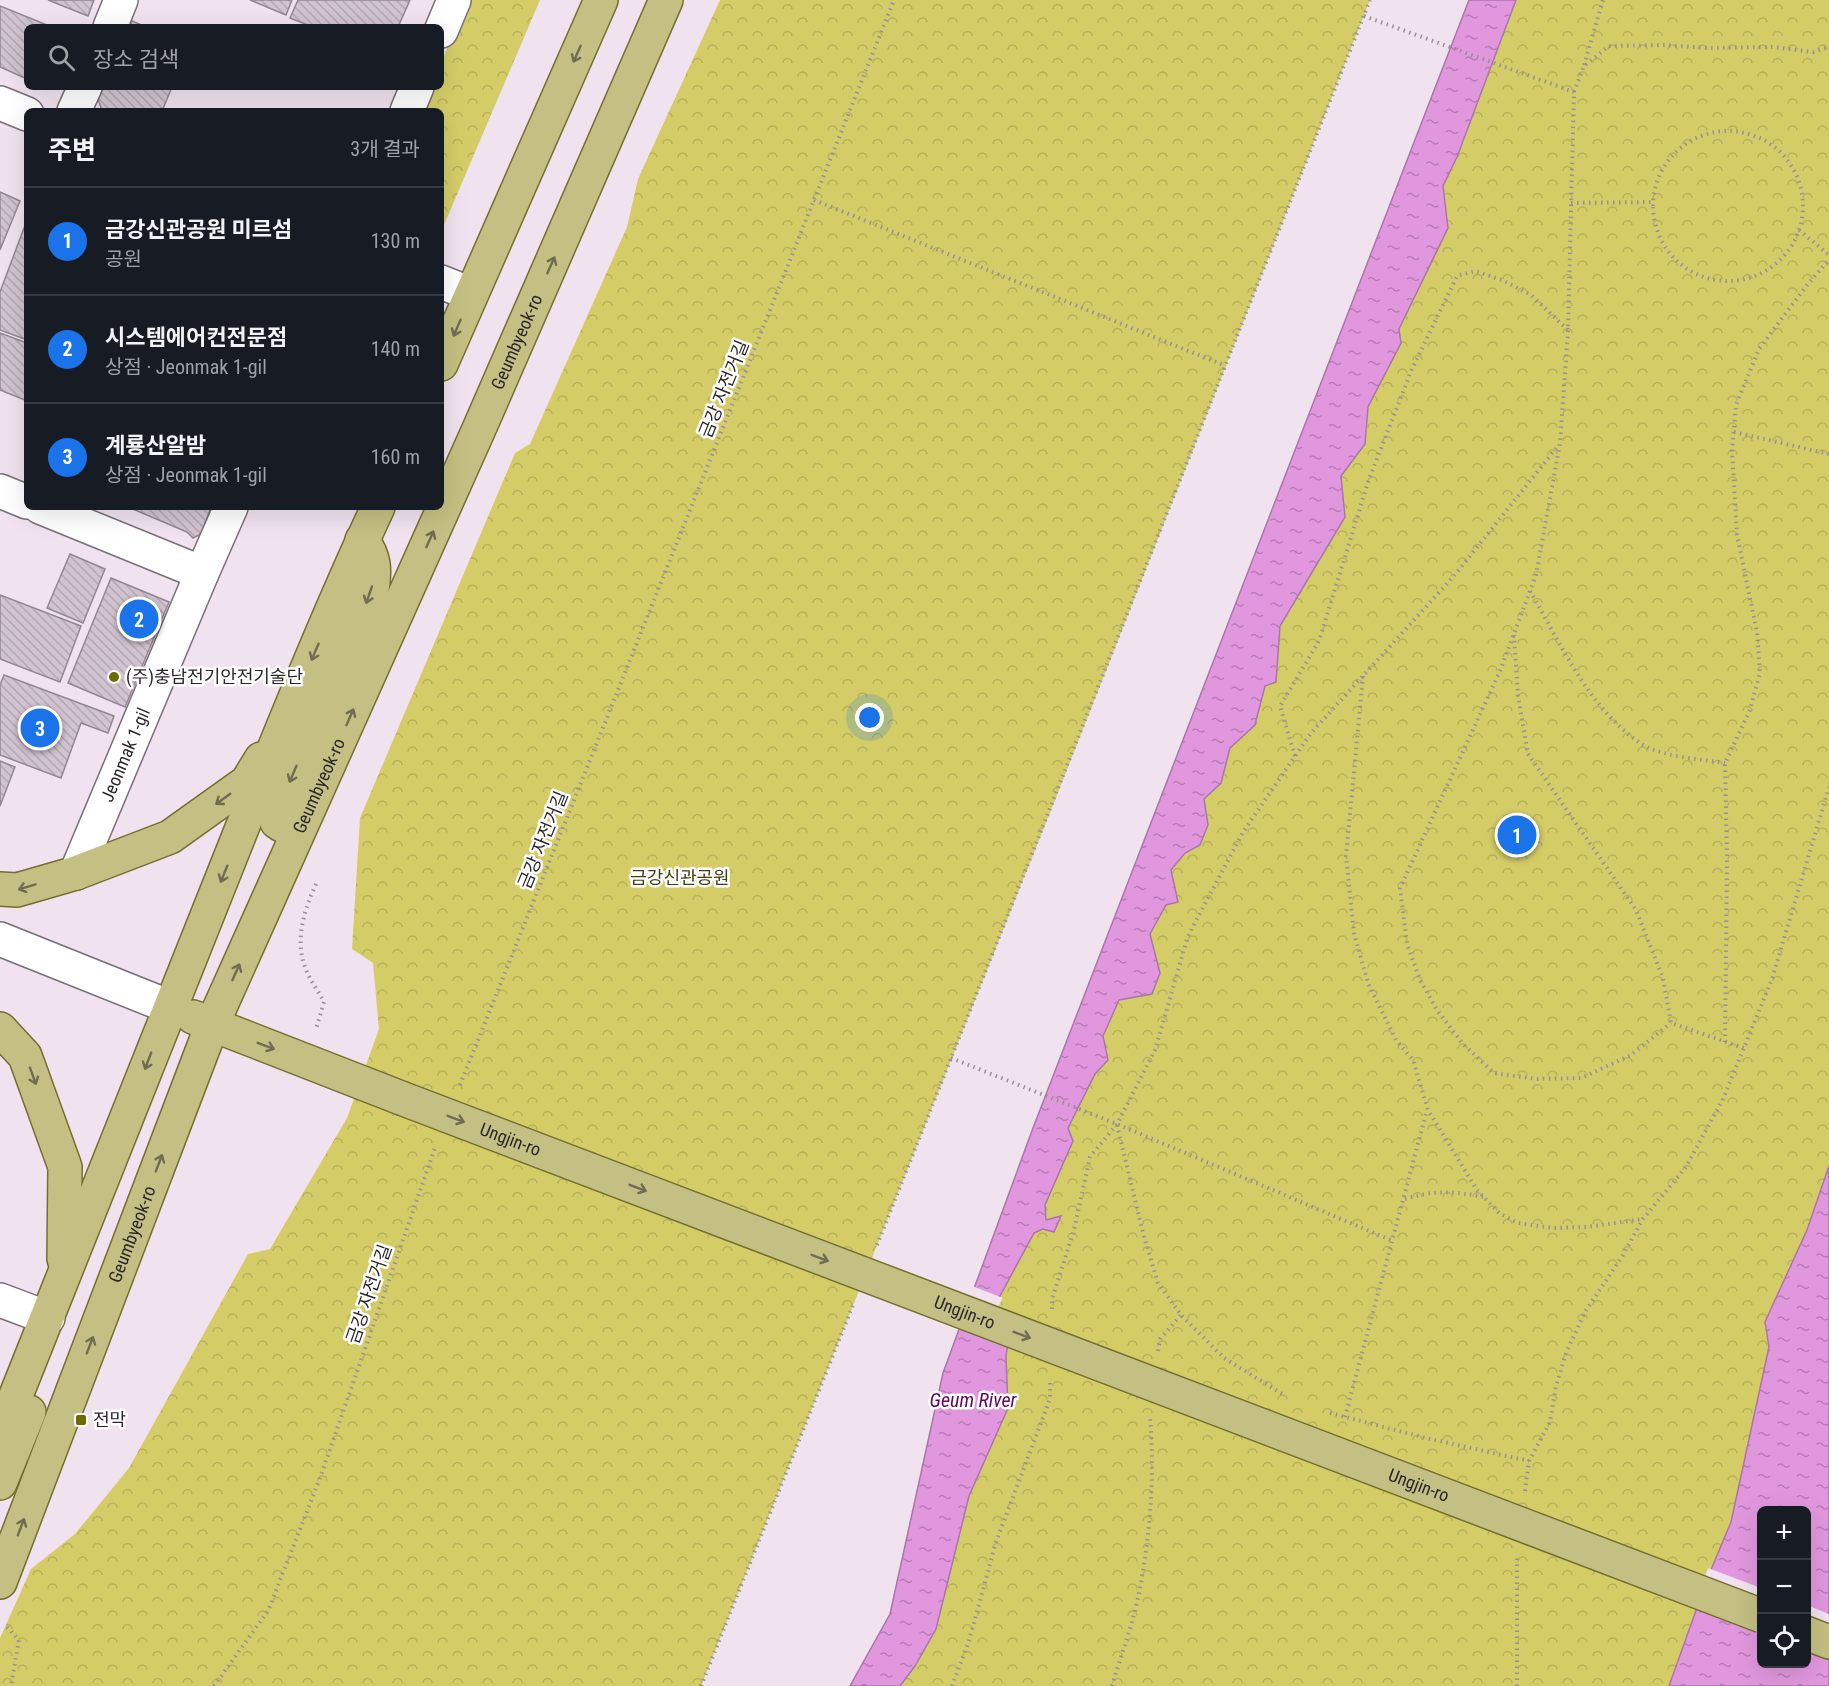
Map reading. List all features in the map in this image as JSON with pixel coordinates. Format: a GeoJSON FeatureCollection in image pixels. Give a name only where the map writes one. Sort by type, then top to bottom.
{"type":"FeatureCollection","features":[{"type":"Feature","properties":{"kind":"main road"},"geometry":{"type":"LineString","coordinates":[[444,357],[601,0]]}},
{"type":"Feature","properties":{"kind":"main road","name":"Geumbyeok-ro"},"geometry":{"type":"LineString","coordinates":[[444,507],[666,0]]}},
{"type":"Feature","properties":{"kind":"main road"},"geometry":{"type":"LineString","coordinates":[[0,1435],[64,1280],[170,1007],[285,722],[377,510]]}},
{"type":"Feature","properties":{"kind":"main road","name":"Geumbyeok-ro"},"geometry":{"type":"LineString","coordinates":[[0,1582],[212,1025],[443,510]]}},
{"type":"Feature","properties":{"kind":"main road"},"geometry":{"type":"LineString","coordinates":[[305,816],[289,828],[277,822],[276,812],[372,590],[375,568],[370,551],[362,540]]}},
{"type":"Feature","properties":{"kind":"main road"},"geometry":{"type":"LineString","coordinates":[[0,889],[17,890],[76,873],[170,837],[247,782],[285,722]]}},
{"type":"Feature","properties":{"kind":"main road","name":"Ungjin-ro"},"geometry":{"type":"LineString","coordinates":[[170,1007],[401,1098],[1757,1614]]}},
{"type":"Feature","properties":{"kind":"main road"},"geometry":{"type":"LineString","coordinates":[[0,1029],[25,1056],[65,1167],[64,1280]]}},
{"type":"Feature","properties":{"kind":"main road"},"geometry":{"type":"LineString","coordinates":[[0,1483],[108,1224],[107,1215],[99,1208],[92,1208]]}},
{"type":"Feature","properties":{"kind":"main road"},"geometry":{"type":"LineString","coordinates":[[1811,1635],[1829,1642]]}},
{"type":"Feature","properties":{"kind":"street"},"geometry":{"type":"LineString","coordinates":[[111,24],[121,0]]}},
{"type":"Feature","properties":{"kind":"street"},"geometry":{"type":"LineString","coordinates":[[444,24],[454,0]]}},
{"type":"Feature","properties":{"kind":"street"},"geometry":{"type":"LineString","coordinates":[[75,108],[83,90]]}},
{"type":"Feature","properties":{"kind":"street"},"geometry":{"type":"LineString","coordinates":[[408,108],[416,90]]}},
{"type":"Feature","properties":{"kind":"street"},"geometry":{"type":"LineString","coordinates":[[0,103],[24,113]]}},
{"type":"Feature","properties":{"kind":"street"},"geometry":{"type":"LineString","coordinates":[[444,283],[471,294]]}},
{"type":"Feature","properties":{"kind":"street"},"geometry":{"type":"LineString","coordinates":[[0,491],[24,501]]}},
{"type":"Feature","properties":{"kind":"street"},"geometry":{"type":"LineString","coordinates":[[46,510],[202,573]]}},
{"type":"Feature","properties":{"kind":"street","name":"Jeonmak 1-gil"},"geometry":{"type":"LineString","coordinates":[[76,873],[230,510]]}},
{"type":"Feature","properties":{"kind":"street"},"geometry":{"type":"LineString","coordinates":[[0,939],[170,1007]]}},
{"type":"Feature","properties":{"kind":"street"},"geometry":{"type":"LineString","coordinates":[[0,1300],[48,1318]]}},
{"type":"Feature","properties":{"kind":"path","name":"금강 자전거길"},"geometry":{"type":"LineString","coordinates":[[457,1093],[894,0]]}},
{"type":"Feature","properties":{"kind":"path"},"geometry":{"type":"LineString","coordinates":[[873,1254],[1370,0]]}},
{"type":"Feature","properties":{"kind":"path"},"geometry":{"type":"LineString","coordinates":[[1603,0],[1574,93],[1568,331],[1560,443],[1536,575],[1500,671],[1400,888],[1407,944],[1420,980],[1437,1010],[1462,1044],[1494,1073],[1537,1079],[1581,1078],[1631,1055],[1671,1023]]}},
{"type":"Feature","properties":{"kind":"path"},"geometry":{"type":"LineString","coordinates":[[1364,16],[1574,93]]}},
{"type":"Feature","properties":{"kind":"path"},"geometry":{"type":"LineString","coordinates":[[1584,66],[1609,46],[1772,47],[1813,52],[1829,47]]}},
{"type":"Feature","properties":{"kind":"path"},"geometry":{"type":"LineString","coordinates":[[1716,130],[1742,131],[1766,140],[1786,157],[1799,179],[1803,205],[1799,230],[1788,252],[1771,268],[1750,279],[1726,281],[1702,277],[1681,266],[1665,248],[1655,225],[1652,202],[1658,176],[1678,150],[1692,139],[1716,130]]}},
{"type":"Feature","properties":{"kind":"path"},"geometry":{"type":"LineString","coordinates":[[814,200],[1226,366]]}},
{"type":"Feature","properties":{"kind":"path"},"geometry":{"type":"LineString","coordinates":[[1571,203],[1652,202]]}},
{"type":"Feature","properties":{"kind":"path"},"geometry":{"type":"LineString","coordinates":[[1799,230],[1829,255]]}},
{"type":"Feature","properties":{"kind":"path"},"geometry":{"type":"LineString","coordinates":[[1725,1042],[1727,858],[1725,763],[1750,710],[1760,673],[1757,632],[1737,535],[1732,451],[1736,405],[1759,349],[1807,285],[1829,260]]}},
{"type":"Feature","properties":{"kind":"path"},"geometry":{"type":"LineString","coordinates":[[1295,757],[1280,706],[1319,641],[1369,479],[1412,369],[1457,276],[1475,271],[1504,280],[1531,295],[1568,331]]}},
{"type":"Feature","properties":{"kind":"path"},"geometry":{"type":"LineString","coordinates":[[1734,432],[1829,454]]}},
{"type":"Feature","properties":{"kind":"path"},"geometry":{"type":"LineString","coordinates":[[1052,1310],[1052,1299],[1074,1230],[1090,1157],[1117,1124],[1155,1050],[1188,936],[1243,832],[1311,733],[1454,576],[1560,443]]}},
{"type":"Feature","properties":{"kind":"path"},"geometry":{"type":"LineString","coordinates":[[1530,590],[1600,707],[1641,744],[1677,756],[1725,763]]}},
{"type":"Feature","properties":{"kind":"path"},"geometry":{"type":"LineString","coordinates":[[1514,633],[1518,696],[1528,754],[1635,910],[1664,978],[1671,1023]]}},
{"type":"Feature","properties":{"kind":"path"},"geometry":{"type":"LineString","coordinates":[[1364,676],[1346,856],[1354,933],[1368,983],[1396,1040],[1413,1060],[1428,1110],[1477,1190],[1498,1213],[1518,1223],[1552,1228],[1587,1227],[1644,1219]]}},
{"type":"Feature","properties":{"kind":"path"},"geometry":{"type":"LineString","coordinates":[[1524,1497],[1529,1461],[1550,1422],[1556,1386],[1566,1353],[1585,1312],[1644,1219],[1686,1167],[1723,1099],[1772,979],[1829,787]]}},
{"type":"Feature","properties":{"kind":"path"},"geometry":{"type":"LineString","coordinates":[[1671,1023],[1744,1048]]}},
{"type":"Feature","properties":{"kind":"path"},"geometry":{"type":"LineString","coordinates":[[951,1058],[1117,1124],[1394,1241]]}},
{"type":"Feature","properties":{"kind":"path"},"geometry":{"type":"LineString","coordinates":[[1344,1417],[1428,1110]]}},
{"type":"Feature","properties":{"kind":"path"},"geometry":{"type":"LineString","coordinates":[[1117,1124],[1143,1233],[1158,1283],[1181,1315],[1224,1358],[1289,1398]]}},
{"type":"Feature","properties":{"kind":"path","name":"금강 자전거길"},"geometry":{"type":"LineString","coordinates":[[214,1686],[268,1611],[320,1478],[439,1136]]}},
{"type":"Feature","properties":{"kind":"path"},"geometry":{"type":"LineString","coordinates":[[1405,1199],[1438,1192],[1459,1192],[1484,1197]]}},
{"type":"Feature","properties":{"kind":"path"},"geometry":{"type":"LineString","coordinates":[[701,1686],[855,1298]]}},
{"type":"Feature","properties":{"kind":"path"},"geometry":{"type":"LineString","coordinates":[[1156,1360],[1160,1340],[1181,1315]]}},
{"type":"Feature","properties":{"kind":"path"},"geometry":{"type":"LineString","coordinates":[[952,1686],[969,1641],[996,1542],[1050,1399],[1050,1377]]}},
{"type":"Feature","properties":{"kind":"path"},"geometry":{"type":"LineString","coordinates":[[1326,1412],[1529,1461]]}},
{"type":"Feature","properties":{"kind":"path"},"geometry":{"type":"LineString","coordinates":[[1112,1686],[1139,1594],[1150,1521],[1153,1447],[1150,1413]]}},
{"type":"Feature","properties":{"kind":"path"},"geometry":{"type":"LineString","coordinates":[[1517,1556],[1517,1686]]}},
{"type":"Feature","properties":{"kind":"path"},"geometry":{"type":"LineString","coordinates":[[7,1627],[19,1640],[10,1686]]}},
{"type":"Feature","properties":{"kind":"green space"},"geometry":{"type":"Polygon","coordinates":[[[468,0],[540,0],[444,225],[444,108],[421,108],[429,90],[444,90],[444,56],[468,0]]]}},
{"type":"Feature","properties":{"kind":"green space","name":"금강신관공원"},"geometry":{"type":"Polygon","coordinates":[[[720,0],[1370,0],[1059,790],[701,1686],[0,1686],[0,1638],[31,1569],[75,1534],[129,1468],[248,1254],[270,1249],[347,1118],[379,1029],[373,963],[352,949],[360,818],[515,453],[530,444],[627,227],[638,179],[720,0]]]}},
{"type":"Feature","properties":{"kind":"green space"},"geometry":{"type":"Polygon","coordinates":[[[1516,0],[1829,0],[1829,1166],[1807,1230],[1765,1322],[1769,1347],[1731,1522],[1708,1577],[1669,1686],[900,1686],[915,1666],[936,1629],[969,1496],[1008,1408],[1006,1356],[1010,1332],[993,1309],[1034,1233],[1043,1229],[1054,1232],[1060,1217],[1046,1220],[1045,1205],[1073,1141],[1068,1128],[1095,1074],[1108,1060],[1103,1036],[1119,1000],[1160,973],[1150,934],[1166,905],[1177,902],[1171,870],[1185,853],[1200,845],[1208,825],[1204,799],[1221,783],[1230,748],[1255,725],[1265,686],[1276,682],[1280,626],[1345,517],[1341,476],[1365,444],[1368,408],[1401,343],[1399,329],[1448,228],[1443,186],[1457,157],[1516,0]]]}},
{"type":"Feature","properties":{"kind":"water","name":"Geum River"},"geometry":{"type":"Polygon","coordinates":[[[1469,0],[1516,0],[1457,157],[1443,186],[1448,228],[1399,329],[1401,343],[1368,407],[1365,444],[1341,476],[1345,517],[1280,626],[1276,682],[1265,686],[1255,725],[1230,748],[1221,783],[1204,799],[1208,825],[1200,845],[1185,853],[1171,870],[1178,902],[1166,905],[1150,934],[1160,973],[1152,994],[1119,1000],[1103,1036],[1108,1060],[1095,1074],[1068,1128],[1073,1141],[1045,1205],[1046,1220],[1061,1216],[1054,1232],[1043,1229],[1034,1233],[993,1309],[1010,1332],[1006,1356],[1008,1408],[969,1496],[936,1629],[915,1666],[900,1686],[850,1686],[890,1614],[943,1373],[1033,1128],[1469,0]]]}},
{"type":"Feature","properties":{"kind":"water"},"geometry":{"type":"Polygon","coordinates":[[[1829,1166],[1829,1686],[1669,1686],[1708,1577],[1731,1522],[1769,1347],[1765,1322],[1807,1230],[1829,1166]]]}},
{"type":"Feature","properties":{"kind":"pier"},"geometry":{"type":"Polygon","coordinates":[[[972,1286],[1003,1298],[997,1309],[958,1323],[972,1286]]]}},
{"type":"Feature","properties":{"kind":"pier"},"geometry":{"type":"Polygon","coordinates":[[[1708,1568],[1757,1586],[1757,1628],[1695,1605],[1708,1568]]]}},
{"type":"Feature","properties":{"kind":"pier"},"geometry":{"type":"Polygon","coordinates":[[[1811,1607],[1829,1614],[1829,1656],[1811,1650],[1811,1607]]]}},
{"type":"Feature","properties":{"kind":"building"},"geometry":{"type":"Polygon","coordinates":[[[48,0],[94,0],[88,16],[48,0]]]}},
{"type":"Feature","properties":{"kind":"building"},"geometry":{"type":"Polygon","coordinates":[[[250,0],[292,0],[286,15],[250,0]]]}},
{"type":"Feature","properties":{"kind":"building"},"geometry":{"type":"Polygon","coordinates":[[[298,0],[410,0],[399,24],[305,24],[290,18],[298,0]]]}},
{"type":"Feature","properties":{"kind":"building"},"geometry":{"type":"Polygon","coordinates":[[[0,6],[45,24],[24,24],[24,78],[0,67],[0,6]]]}},
{"type":"Feature","properties":{"kind":"building"},"geometry":{"type":"Polygon","coordinates":[[[102,90],[171,90],[163,108],[101,108],[98,99],[102,90]]]}},
{"type":"Feature","properties":{"kind":"building"},"geometry":{"type":"Polygon","coordinates":[[[0,192],[20,201],[0,250],[0,192]]]}},
{"type":"Feature","properties":{"kind":"building"},"geometry":{"type":"Polygon","coordinates":[[[24,228],[24,339],[0,330],[0,292],[24,228]]]}},
{"type":"Feature","properties":{"kind":"building"},"geometry":{"type":"Polygon","coordinates":[[[0,333],[24,342],[24,400],[0,390],[0,333]]]}},
{"type":"Feature","properties":{"kind":"building"},"geometry":{"type":"Polygon","coordinates":[[[135,510],[210,510],[201,534],[193,538],[187,532],[135,510]]]}},
{"type":"Feature","properties":{"kind":"building"},"geometry":{"type":"Polygon","coordinates":[[[70,554],[105,569],[83,623],[47,608],[70,554]]]}},
{"type":"Feature","properties":{"kind":"building"},"geometry":{"type":"Polygon","coordinates":[[[111,578],[169,602],[125,707],[68,683],[111,578]]]}},
{"type":"Feature","properties":{"kind":"building"},"geometry":{"type":"Polygon","coordinates":[[[0,595],[81,626],[60,682],[0,659],[0,595]]]}},
{"type":"Feature","properties":{"kind":"building"},"geometry":{"type":"Polygon","coordinates":[[[4,675],[114,716],[108,733],[81,723],[61,778],[0,755],[0,685],[4,675]]]}},
{"type":"Feature","properties":{"kind":"building"},"geometry":{"type":"Polygon","coordinates":[[[0,761],[15,767],[0,806],[0,761]]]}},
{"type":"Feature","properties":{"kind":"place","name":"시스템에어컨전문점"},"geometry":{"type":"Point","coordinates":[139,619]}},
{"type":"Feature","properties":{"kind":"place","name":"(주)충남전기안전기술단"},"geometry":{"type":"Point","coordinates":[114,677]}},
{"type":"Feature","properties":{"kind":"place","name":"계룡산알밤"},"geometry":{"type":"Point","coordinates":[40,728]}},
{"type":"Feature","properties":{"kind":"place","name":"금강신관공원 미르섬"},"geometry":{"type":"Point","coordinates":[1517,835]}},
{"type":"Feature","properties":{"kind":"place","name":"전막"},"geometry":{"type":"Point","coordinates":[81,1420]}}]}
